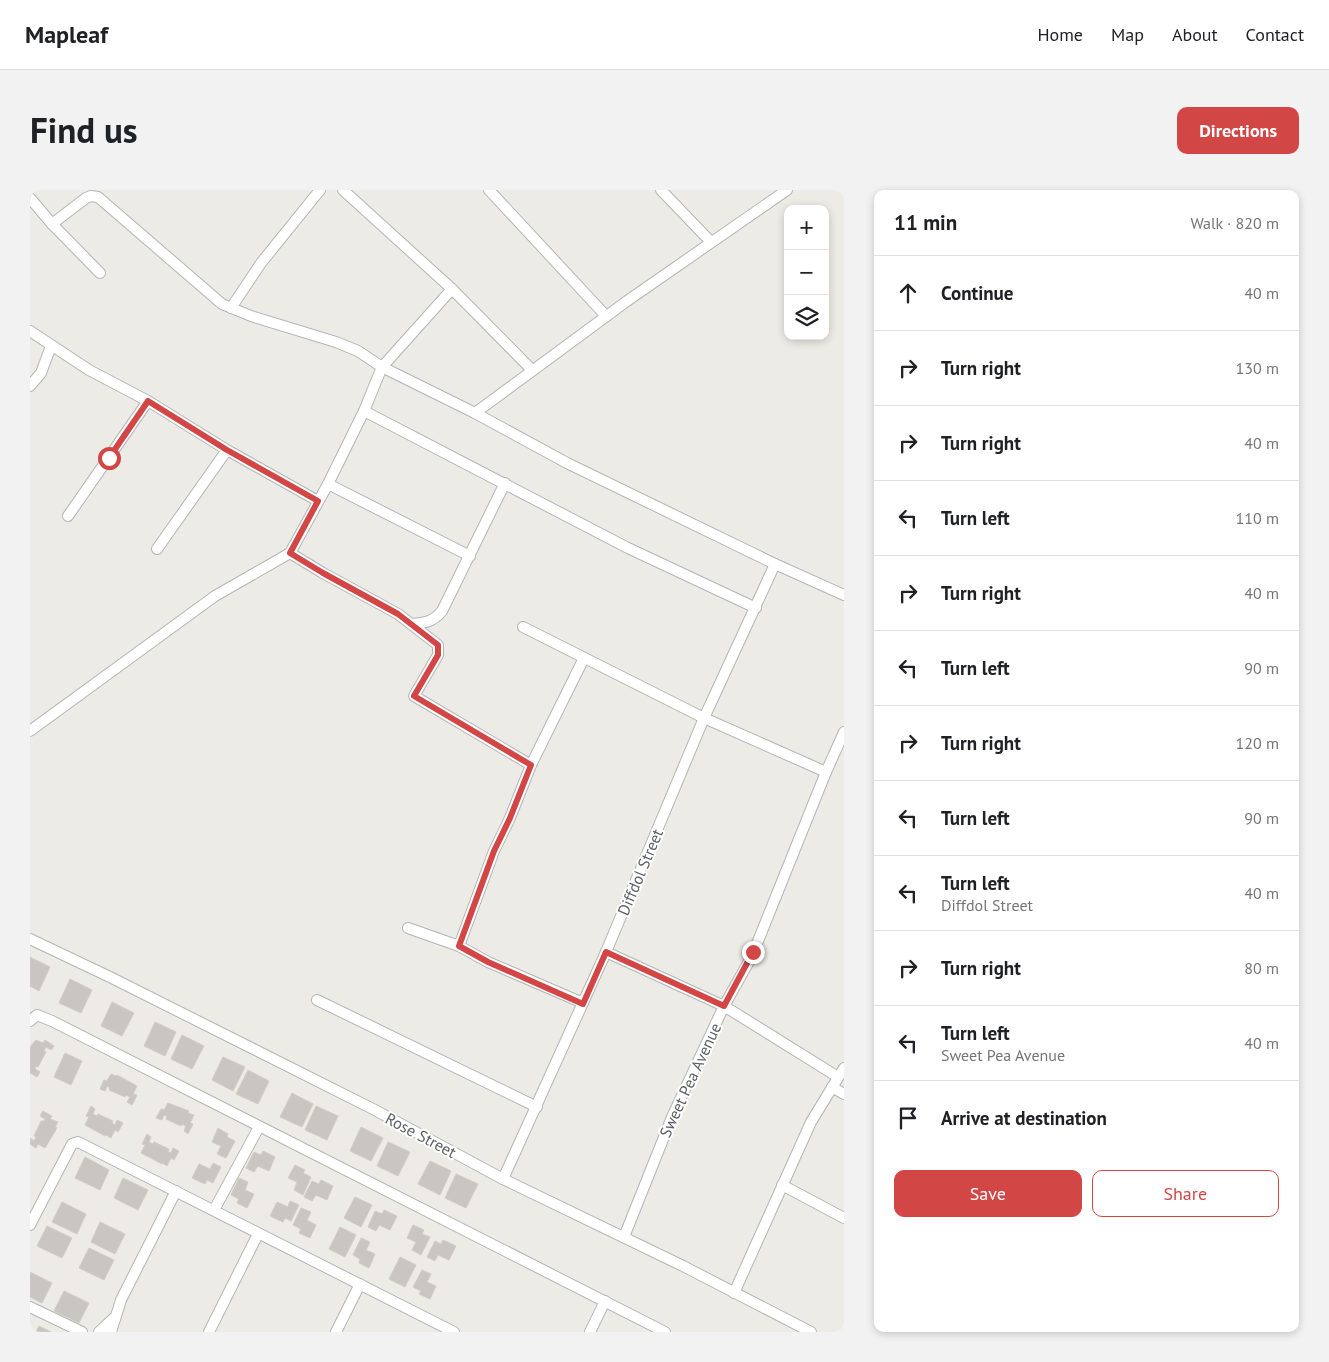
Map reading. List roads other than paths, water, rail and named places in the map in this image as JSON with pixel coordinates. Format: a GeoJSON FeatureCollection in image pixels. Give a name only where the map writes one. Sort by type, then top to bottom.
{"type":"FeatureCollection","features":[{"type":"Feature","properties":{"kind":"street"},"geometry":{"type":"LineString","coordinates":[[231,308],[261,263],[320,190]]}},
{"type":"Feature","properties":{"kind":"street"},"geometry":{"type":"LineString","coordinates":[[343,190],[452,289],[532,370]]}},
{"type":"Feature","properties":{"kind":"street"},"geometry":{"type":"LineString","coordinates":[[489,190],[606,316]]}},
{"type":"Feature","properties":{"kind":"street"},"geometry":{"type":"LineString","coordinates":[[661,190],[711,242]]}},
{"type":"Feature","properties":{"kind":"street"},"geometry":{"type":"LineString","coordinates":[[475,413],[606,316],[787,190]]}},
{"type":"Feature","properties":{"kind":"street"},"geometry":{"type":"LineString","coordinates":[[52,224],[86,198],[91,196],[98,197],[222,304],[358,351],[382,367],[475,413],[567,463],[844,595]]}},
{"type":"Feature","properties":{"kind":"street"},"geometry":{"type":"LineString","coordinates":[[30,198],[52,224],[100,273]]}},
{"type":"Feature","properties":{"kind":"street"},"geometry":{"type":"LineString","coordinates":[[30,731],[214,596],[290,553],[328,484],[364,411],[382,367],[452,289]]}},
{"type":"Feature","properties":{"kind":"street"},"geometry":{"type":"LineString","coordinates":[[30,331],[96,374],[148,401],[227,450],[318,501]]}},
{"type":"Feature","properties":{"kind":"street"},"geometry":{"type":"LineString","coordinates":[[30,386],[41,373],[51,346]]}},
{"type":"Feature","properties":{"kind":"street"},"geometry":{"type":"LineString","coordinates":[[68,516],[148,401]]}},
{"type":"Feature","properties":{"kind":"street"},"geometry":{"type":"LineString","coordinates":[[364,411],[628,548],[756,608]]}},
{"type":"Feature","properties":{"kind":"street"},"geometry":{"type":"LineString","coordinates":[[157,549],[227,450]]}},
{"type":"Feature","properties":{"kind":"street"},"geometry":{"type":"LineString","coordinates":[[412,624],[428,622],[436,618],[442,611],[505,483]]}},
{"type":"Feature","properties":{"kind":"street"},"geometry":{"type":"LineString","coordinates":[[328,484],[470,556]]}},
{"type":"Feature","properties":{"kind":"street"},"geometry":{"type":"LineString","coordinates":[[290,553],[398,614],[438,645],[438,655],[414,696],[531,765]]}},
{"type":"Feature","properties":{"kind":"street","name":"Diffdol Street"},"geometry":{"type":"LineString","coordinates":[[503,1179],[537,1108],[606,952],[704,718],[776,564]]}},
{"type":"Feature","properties":{"kind":"street"},"geometry":{"type":"LineString","coordinates":[[523,626],[704,718],[826,772]]}},
{"type":"Feature","properties":{"kind":"street"},"geometry":{"type":"LineString","coordinates":[[459,946],[494,851],[510,818],[531,765],[584,658]]}},
{"type":"Feature","properties":{"kind":"street","name":"Sweet Pea Avenue"},"geometry":{"type":"LineString","coordinates":[[624,1237],[672,1117],[724,1006],[752,956],[844,732]]}},
{"type":"Feature","properties":{"kind":"street"},"geometry":{"type":"LineString","coordinates":[[408,928],[459,946],[488,962],[583,1004]]}},
{"type":"Feature","properties":{"kind":"street","name":"Rose Street"},"geometry":{"type":"LineString","coordinates":[[30,939],[112,978],[356,1101],[503,1179],[624,1237],[812,1332]]}},
{"type":"Feature","properties":{"kind":"street"},"geometry":{"type":"LineString","coordinates":[[606,952],[724,1006],[838,1077]]}},
{"type":"Feature","properties":{"kind":"street"},"geometry":{"type":"LineString","coordinates":[[318,1000],[537,1108]]}},
{"type":"Feature","properties":{"kind":"street"},"geometry":{"type":"LineString","coordinates":[[30,1021],[34,1016],[39,1015],[665,1332]]}},
{"type":"Feature","properties":{"kind":"street"},"geometry":{"type":"LineString","coordinates":[[734,1293],[810,1122],[844,1068]]}},
{"type":"Feature","properties":{"kind":"street"},"geometry":{"type":"LineString","coordinates":[[832,1087],[844,1094]]}},
{"type":"Feature","properties":{"kind":"street"},"geometry":{"type":"LineString","coordinates":[[214,1210],[259,1127]]}},
{"type":"Feature","properties":{"kind":"street"},"geometry":{"type":"LineString","coordinates":[[30,1226],[69,1150],[75,1142],[87,1145],[258,1234],[454,1332]]}},
{"type":"Feature","properties":{"kind":"street"},"geometry":{"type":"LineString","coordinates":[[782,1185],[844,1218]]}},
{"type":"Feature","properties":{"kind":"street"},"geometry":{"type":"LineString","coordinates":[[111,1332],[129,1283],[176,1191]]}},
{"type":"Feature","properties":{"kind":"street"},"geometry":{"type":"LineString","coordinates":[[209,1332],[258,1234]]}},
{"type":"Feature","properties":{"kind":"street"},"geometry":{"type":"LineString","coordinates":[[336,1332],[360,1284]]}},
{"type":"Feature","properties":{"kind":"street"},"geometry":{"type":"LineString","coordinates":[[590,1332],[605,1301]]}},
{"type":"Feature","properties":{"kind":"street"},"geometry":{"type":"LineString","coordinates":[[30,1307],[82,1332]]}},
{"type":"Feature","properties":{"kind":"street"},"geometry":{"type":"LineString","coordinates":[[99,1332],[115,1317]]}}]}
